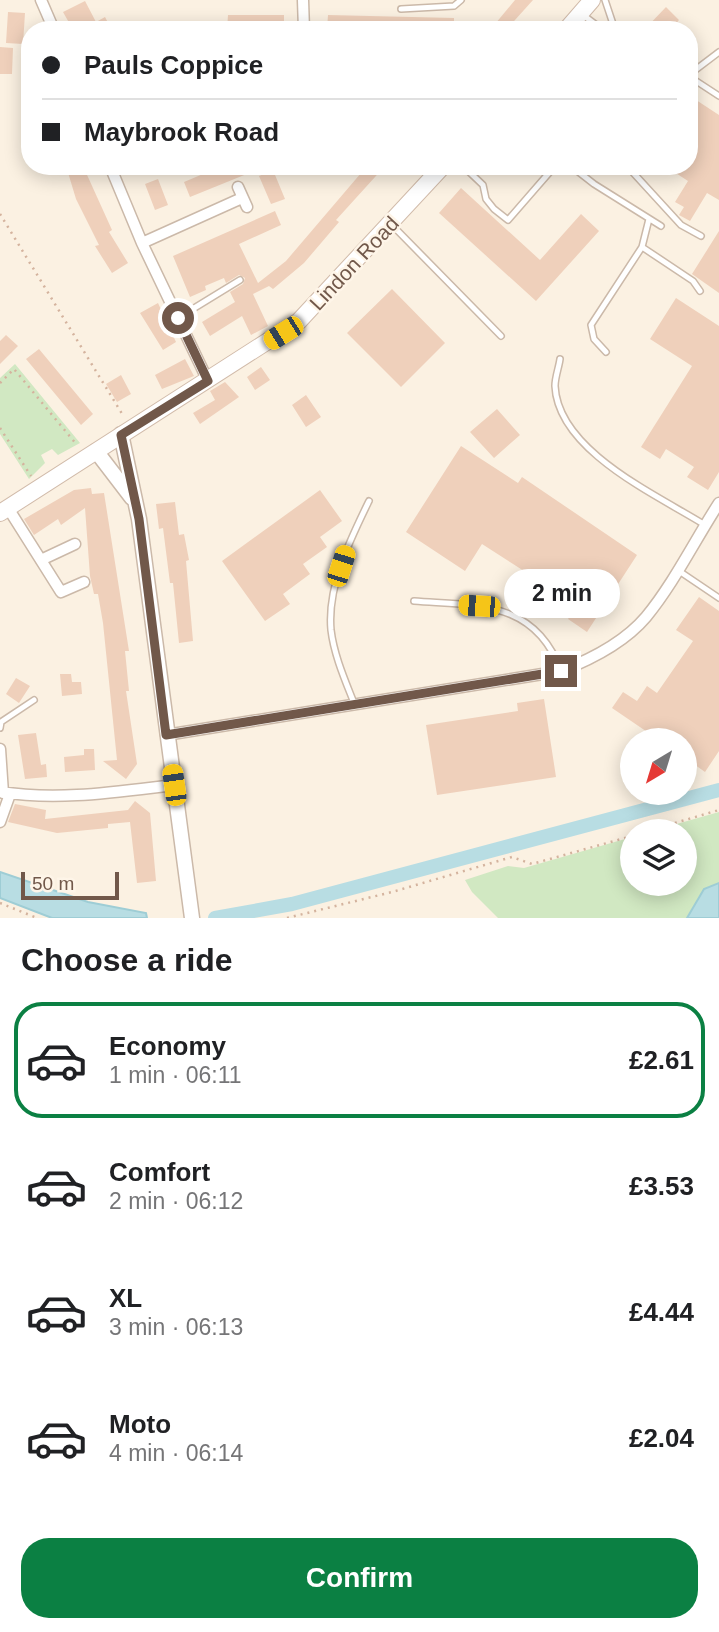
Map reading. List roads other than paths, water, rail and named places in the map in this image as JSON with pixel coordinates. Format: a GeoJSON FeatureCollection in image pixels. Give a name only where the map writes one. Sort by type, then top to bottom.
{"type":"FeatureCollection","features":[{"type":"Feature","properties":{"kind":"main road"},"geometry":{"type":"LineString","coordinates":[[574,21],[592,0]]}},
{"type":"Feature","properties":{"kind":"main road","name":"Lindon Road"},"geometry":{"type":"LineString","coordinates":[[4,511],[208,381],[310,311],[435,175]]}},
{"type":"Feature","properties":{"kind":"street"},"geometry":{"type":"LineString","coordinates":[[41,0],[50,21]]}},
{"type":"Feature","properties":{"kind":"street"},"geometry":{"type":"LineString","coordinates":[[303,0],[304,21]]}},
{"type":"Feature","properties":{"kind":"street"},"geometry":{"type":"LineString","coordinates":[[114,175],[142,243],[208,381]]}},
{"type":"Feature","properties":{"kind":"street"},"geometry":{"type":"LineString","coordinates":[[142,243],[242,198]]}},
{"type":"Feature","properties":{"kind":"street"},"geometry":{"type":"LineString","coordinates":[[126,431],[191,911]]}},
{"type":"Feature","properties":{"kind":"street"},"geometry":{"type":"LineString","coordinates":[[91,454],[135,502]]}},
{"type":"Feature","properties":{"kind":"street"},"geometry":{"type":"LineString","coordinates":[[166,735],[561,671],[591,659],[620,641],[646,617],[719,503]]}},
{"type":"Feature","properties":{"kind":"street","name":"Lindon Road"},"geometry":{"type":"LineString","coordinates":[[4,511],[43,559],[61,592],[83,582]]}},
{"type":"Feature","properties":{"kind":"street"},"geometry":{"type":"LineString","coordinates":[[43,559],[75,544]]}},
{"type":"Feature","properties":{"kind":"street"},"geometry":{"type":"LineString","coordinates":[[0,749],[4,793],[0,822]]}},
{"type":"Feature","properties":{"kind":"street"},"geometry":{"type":"LineString","coordinates":[[4,793],[32,797],[80,797],[174,785]]}},
{"type":"Feature","properties":{"kind":"lane"},"geometry":{"type":"LineString","coordinates":[[401,9],[454,6],[461,0]]}},
{"type":"Feature","properties":{"kind":"lane"},"geometry":{"type":"LineString","coordinates":[[605,0],[612,21]]}},
{"type":"Feature","properties":{"kind":"lane"},"geometry":{"type":"LineString","coordinates":[[581,13],[591,21]]}},
{"type":"Feature","properties":{"kind":"lane"},"geometry":{"type":"LineString","coordinates":[[698,66],[719,52]]}},
{"type":"Feature","properties":{"kind":"lane"},"geometry":{"type":"LineString","coordinates":[[698,82],[719,96]]}},
{"type":"Feature","properties":{"kind":"lane"},"geometry":{"type":"LineString","coordinates":[[472,175],[483,185],[486,199],[508,220],[547,175]]}},
{"type":"Feature","properties":{"kind":"lane"},"geometry":{"type":"LineString","coordinates":[[583,175],[661,226]]}},
{"type":"Feature","properties":{"kind":"lane"},"geometry":{"type":"LineString","coordinates":[[635,175],[681,225],[701,236]]}},
{"type":"Feature","properties":{"kind":"lane"},"geometry":{"type":"LineString","coordinates":[[606,352],[594,339],[592,326],[642,247],[649,219]]}},
{"type":"Feature","properties":{"kind":"lane"},"geometry":{"type":"LineString","coordinates":[[391,224],[501,335]]}},
{"type":"Feature","properties":{"kind":"lane"},"geometry":{"type":"LineString","coordinates":[[642,247],[693,281],[700,291]]}},
{"type":"Feature","properties":{"kind":"lane"},"geometry":{"type":"LineString","coordinates":[[178,318],[240,280]]}},
{"type":"Feature","properties":{"kind":"lane"},"geometry":{"type":"LineString","coordinates":[[560,359],[555,386],[562,412],[575,435],[603,461],[705,525]]}},
{"type":"Feature","properties":{"kind":"lane"},"geometry":{"type":"LineString","coordinates":[[354,703],[335,653],[331,616],[348,544],[369,501]]}},
{"type":"Feature","properties":{"kind":"lane"},"geometry":{"type":"LineString","coordinates":[[676,570],[719,598]]}},
{"type":"Feature","properties":{"kind":"lane"},"geometry":{"type":"LineString","coordinates":[[414,601],[500,607],[540,633],[552,647],[561,671]]}},
{"type":"Feature","properties":{"kind":"lane"},"geometry":{"type":"LineString","coordinates":[[0,728],[1,722],[34,700]]}},
{"type":"Feature","properties":{"kind":"water"},"geometry":{"type":"Polygon","coordinates":[[[0,872],[88,902],[146,913],[147,918],[52,918],[0,898],[0,872]]]}},
{"type":"Feature","properties":{"kind":"water"},"geometry":{"type":"Polygon","coordinates":[[[719,883],[719,918],[687,918],[704,889],[719,883]]]}},
{"type":"Feature","properties":{"kind":"waterway"},"geometry":{"type":"LineString","coordinates":[[215,918],[292,904],[719,790]]}}]}
